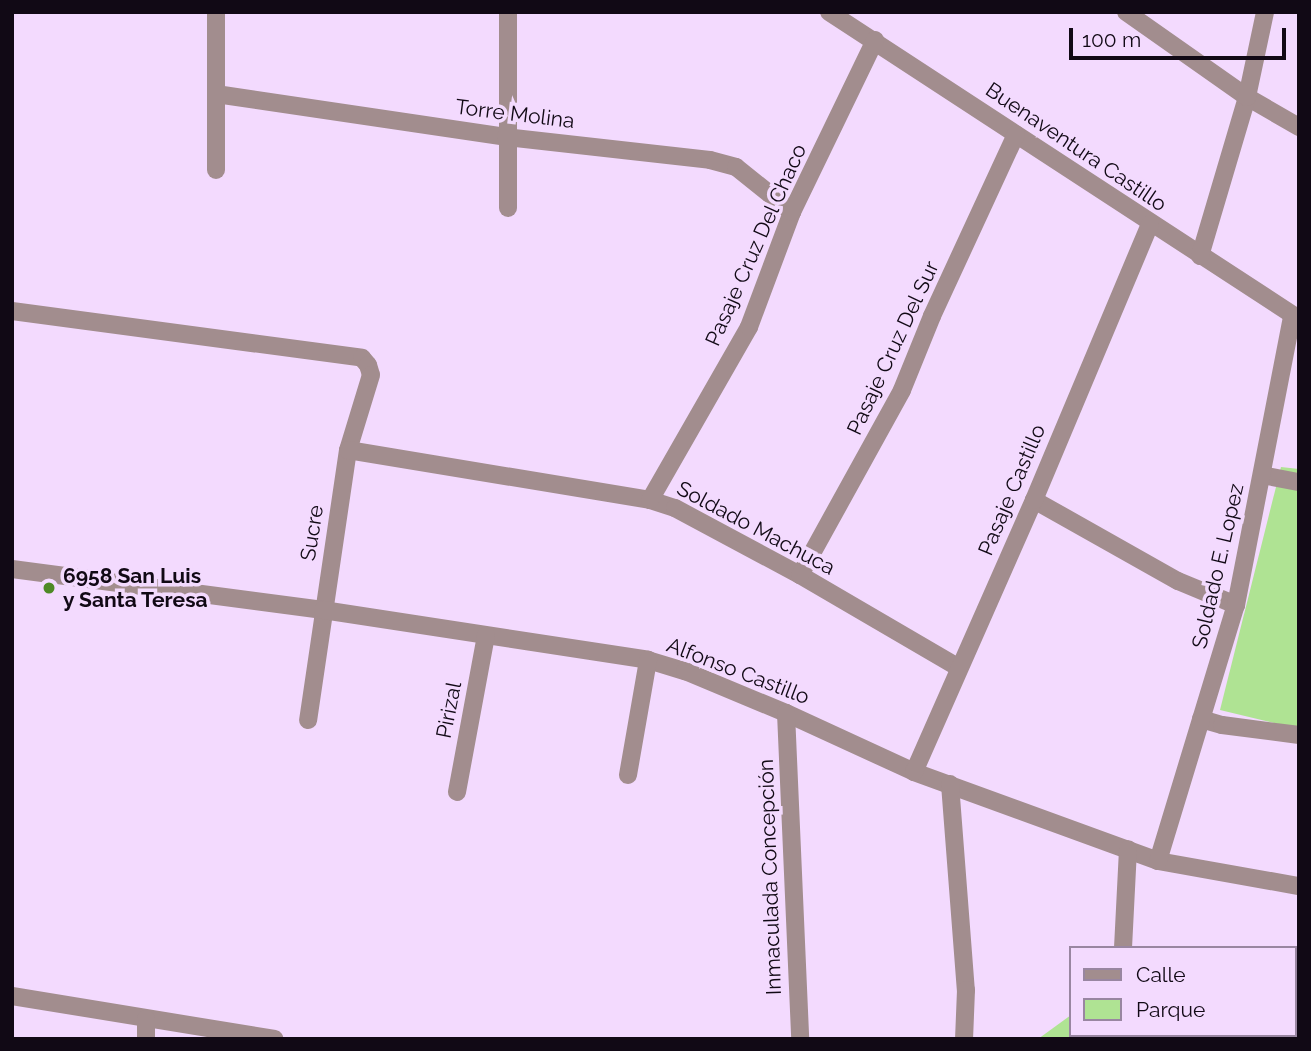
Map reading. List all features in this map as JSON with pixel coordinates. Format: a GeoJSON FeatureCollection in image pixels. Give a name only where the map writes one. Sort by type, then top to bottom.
{"type":"FeatureCollection","features":[{"type":"Feature","properties":{"kind":"street"},"geometry":{"type":"LineString","coordinates":[[215,170],[216,12]]}},
{"type":"Feature","properties":{"kind":"street"},"geometry":{"type":"LineString","coordinates":[[508,12],[508,208]]}},
{"type":"Feature","properties":{"kind":"street","name":"Buenaventura Castillo"},"geometry":{"type":"LineString","coordinates":[[829,12],[1296,317]]}},
{"type":"Feature","properties":{"kind":"street"},"geometry":{"type":"LineString","coordinates":[[1126,12],[1247,97],[1299,127]]}},
{"type":"Feature","properties":{"kind":"street"},"geometry":{"type":"LineString","coordinates":[[1200,256],[1247,97],[1265,12]]}},
{"type":"Feature","properties":{"kind":"street","name":"Pasaje Cruz Del Chaco"},"geometry":{"type":"LineString","coordinates":[[650,500],[749,327],[792,212],[875,40]]}},
{"type":"Feature","properties":{"kind":"street","name":"Torre Molina"},"geometry":{"type":"LineString","coordinates":[[216,94],[506,137],[710,160],[736,167],[792,212]]}},
{"type":"Feature","properties":{"kind":"street","name":"Pasaje Cruz Del Sur"},"geometry":{"type":"LineString","coordinates":[[800,575],[902,390],[932,316],[1016,134]]}},
{"type":"Feature","properties":{"kind":"street","name":"Pasaje Castillo"},"geometry":{"type":"LineString","coordinates":[[914,772],[1034,500],[1150,224]]}},
{"type":"Feature","properties":{"kind":"street","name":"Sucre"},"geometry":{"type":"LineString","coordinates":[[12,312],[362,358],[370,375],[348,450],[308,720]]}},
{"type":"Feature","properties":{"kind":"street","name":"Soldado E. Lopez"},"geometry":{"type":"LineString","coordinates":[[1158,861],[1236,605],[1296,317]]}},
{"type":"Feature","properties":{"kind":"street","name":"Soldado Machuca"},"geometry":{"type":"LineString","coordinates":[[348,450],[650,500],[675,508],[800,575],[959,668]]}},
{"type":"Feature","properties":{"kind":"street"},"geometry":{"type":"LineString","coordinates":[[1262,475],[1299,482]]}},
{"type":"Feature","properties":{"kind":"street"},"geometry":{"type":"LineString","coordinates":[[1034,500],[1178,581],[1236,605]]}},
{"type":"Feature","properties":{"kind":"street","name":"Alfonso Castillo"},"geometry":{"type":"LineString","coordinates":[[12,569],[323,610],[648,660],[685,671],[786,712],[914,772],[1158,861],[1299,886]]}},
{"type":"Feature","properties":{"kind":"street","name":"Pirizal"},"geometry":{"type":"LineString","coordinates":[[457,792],[486,636]]}},
{"type":"Feature","properties":{"kind":"street"},"geometry":{"type":"LineString","coordinates":[[628,775],[648,660]]}},
{"type":"Feature","properties":{"kind":"street","name":"Inmaculada Concepción"},"geometry":{"type":"LineString","coordinates":[[786,712],[800,1039]]}},
{"type":"Feature","properties":{"kind":"street"},"geometry":{"type":"LineString","coordinates":[[1201,719],[1222,725],[1299,735]]}},
{"type":"Feature","properties":{"kind":"street"},"geometry":{"type":"LineString","coordinates":[[950,784],[966,990],[964,1039]]}},
{"type":"Feature","properties":{"kind":"street"},"geometry":{"type":"LineString","coordinates":[[1123,946],[1128,849]]}},
{"type":"Feature","properties":{"kind":"street"},"geometry":{"type":"LineString","coordinates":[[12,996],[274,1039]]}},
{"type":"Feature","properties":{"kind":"street"},"geometry":{"type":"LineString","coordinates":[[146,1019],[146,1039]]}},
{"type":"Feature","properties":{"kind":"green space"},"geometry":{"type":"Polygon","coordinates":[[[1281,467],[1299,469],[1299,729],[1220,710],[1281,467]]]}},
{"type":"Feature","properties":{"kind":"green space"},"geometry":{"type":"Polygon","coordinates":[[[1070,1016],[1070,1037],[1113,1039],[1038,1039],[1070,1016]]]}},
{"type":"Feature","properties":{"kind":"place","name":"6958 San Luis y Santa Teresa"},"geometry":{"type":"Point","coordinates":[49,588]}}]}
